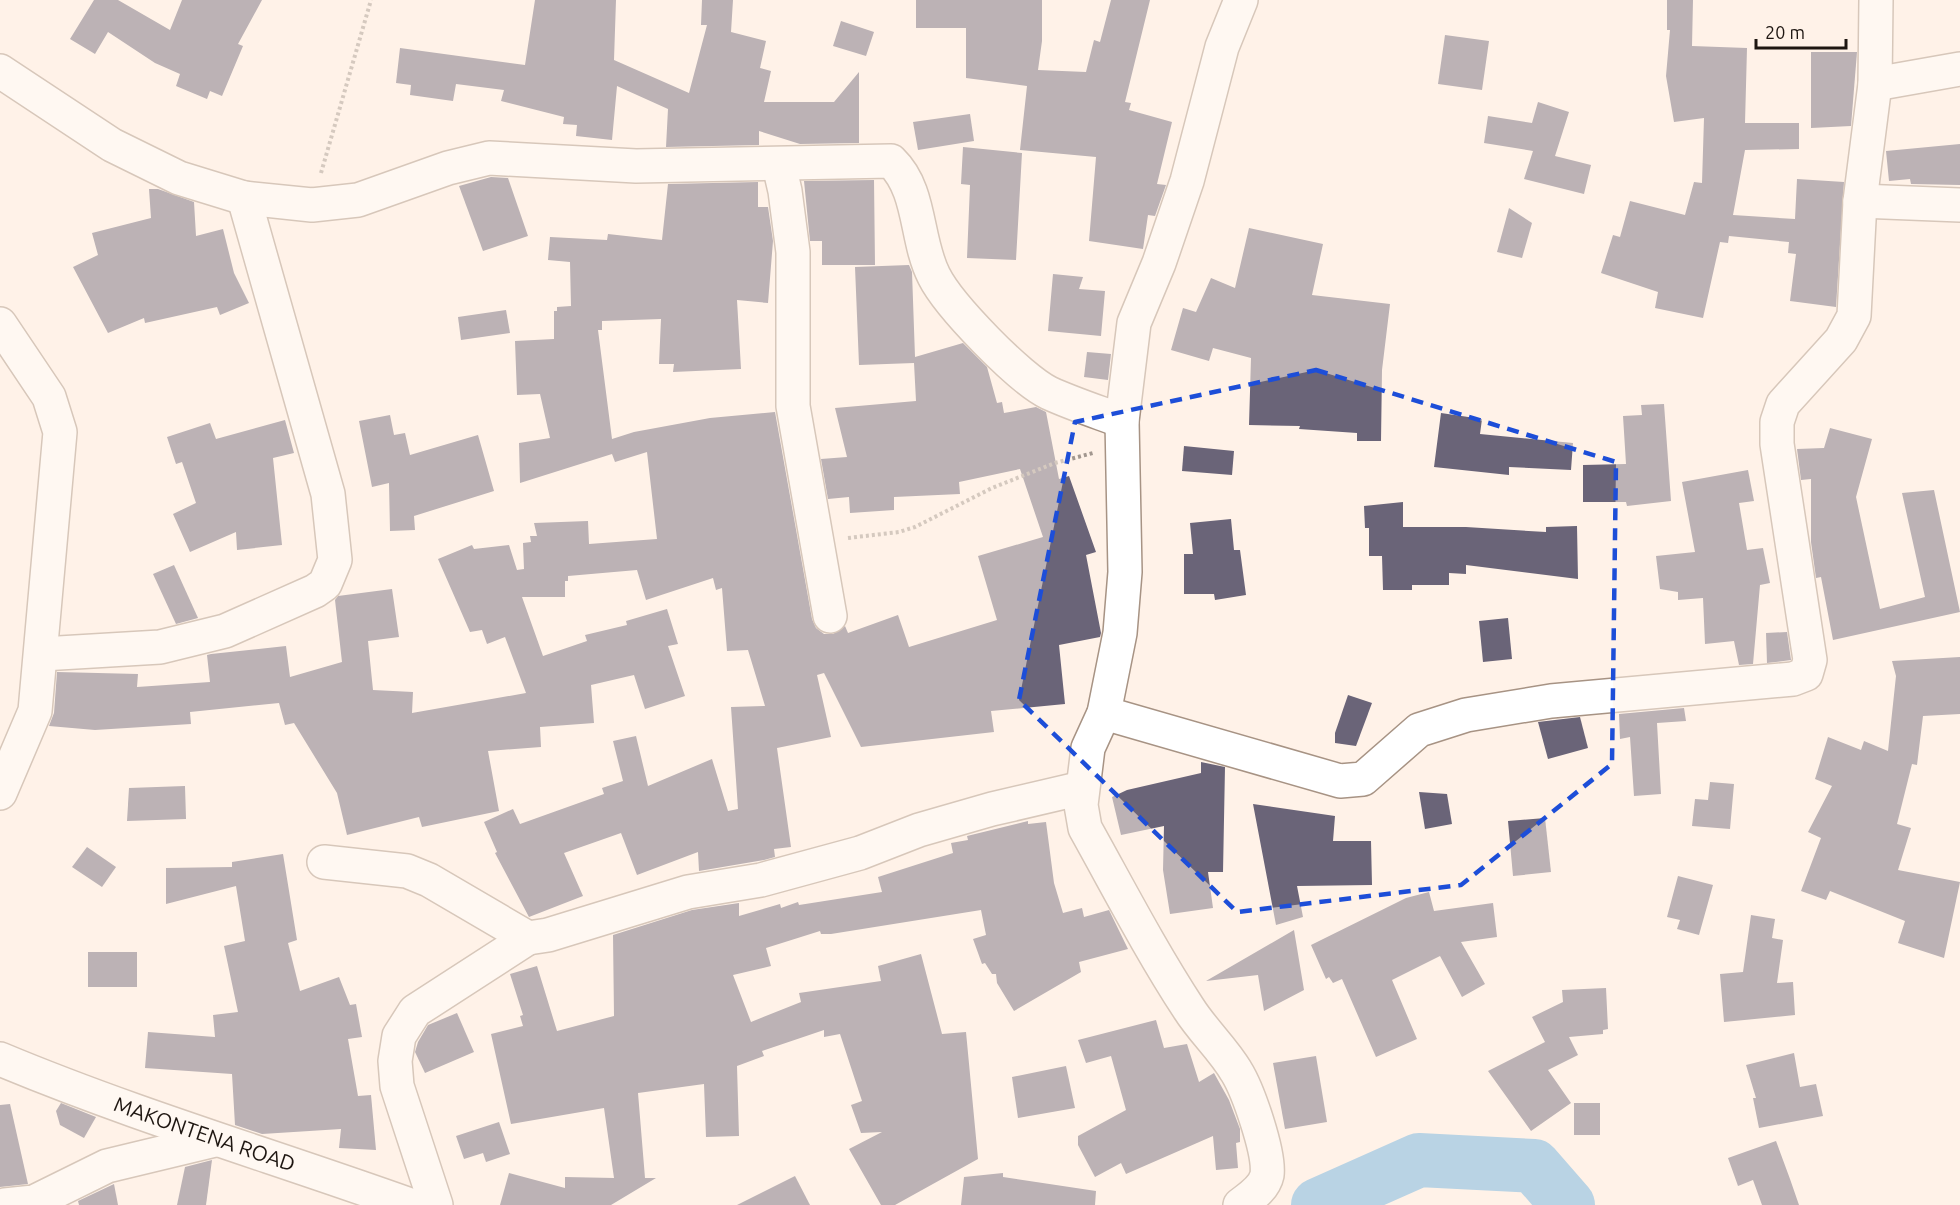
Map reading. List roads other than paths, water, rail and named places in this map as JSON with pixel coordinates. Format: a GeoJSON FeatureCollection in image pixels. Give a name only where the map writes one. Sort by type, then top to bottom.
{"type":"FeatureCollection","features":[{"type":"Feature","properties":{"kind":"street"},"geometry":{"type":"LineString","coordinates":[[1240,1205],[1260,1189],[1267,1176],[1267,1161],[1252,1105],[1236,1071],[1211,1041],[1162,965],[1085,828],[1081,806],[1088,748],[1104,713],[1120,633],[1125,572],[1123,433],[1134,323],[1159,263],[1187,181],[1222,47],[1241,0]]}},
{"type":"Feature","properties":{"kind":"street"},"geometry":{"type":"LineString","coordinates":[[1104,713],[1340,781],[1352,781],[1363,779],[1419,730],[1466,715],[1551,701],[1793,680],[1806,674],[1810,660],[1777,444],[1777,422],[1783,404],[1841,340],[1854,316],[1860,201],[1875,84],[1876,0]]}},
{"type":"Feature","properties":{"kind":"street"},"geometry":{"type":"LineString","coordinates":[[1875,84],[1960,69]]}},
{"type":"Feature","properties":{"kind":"street"},"geometry":{"type":"LineString","coordinates":[[0,72],[112,145],[179,178],[244,198],[312,205],[358,200],[448,168],[489,158],[636,166],[779,165],[891,161],[907,178],[934,275],[963,316],[1003,356],[1047,392],[1123,433]]}},
{"type":"Feature","properties":{"kind":"street"},"geometry":{"type":"LineString","coordinates":[[779,165],[793,252],[793,406],[830,616]]}},
{"type":"Feature","properties":{"kind":"street"},"geometry":{"type":"LineString","coordinates":[[42,654],[160,647],[225,631],[315,591],[325,584],[331,573],[335,560],[328,494],[244,198]]}},
{"type":"Feature","properties":{"kind":"street"},"geometry":{"type":"LineString","coordinates":[[1860,201],[1960,205]]}},
{"type":"Feature","properties":{"kind":"street"},"geometry":{"type":"LineString","coordinates":[[0,324],[49,397],[60,432],[42,654],[35,711],[0,793]]}},
{"type":"Feature","properties":{"kind":"street"},"geometry":{"type":"LineString","coordinates":[[436,1205],[397,1086],[395,1061],[399,1036],[415,1011],[528,938],[548,935],[688,892],[761,880],[838,859],[919,830],[1082,788]]}},
{"type":"Feature","properties":{"kind":"street"},"geometry":{"type":"LineString","coordinates":[[324,862],[407,871],[429,880],[528,938]]}},
{"type":"Feature","properties":{"kind":"street","name":"MAKONTENA ROAD"},"geometry":{"type":"LineString","coordinates":[[0,1059],[57,1083],[215,1140],[306,1168],[410,1205]]}},
{"type":"Feature","properties":{"kind":"street"},"geometry":{"type":"LineString","coordinates":[[5,1205],[34,1202],[107,1166],[215,1140]]}},
{"type":"Feature","properties":{"kind":"waterway"},"geometry":{"type":"LineString","coordinates":[[1318,1205],[1419,1160],[1534,1166],[1568,1205]]}}]}
